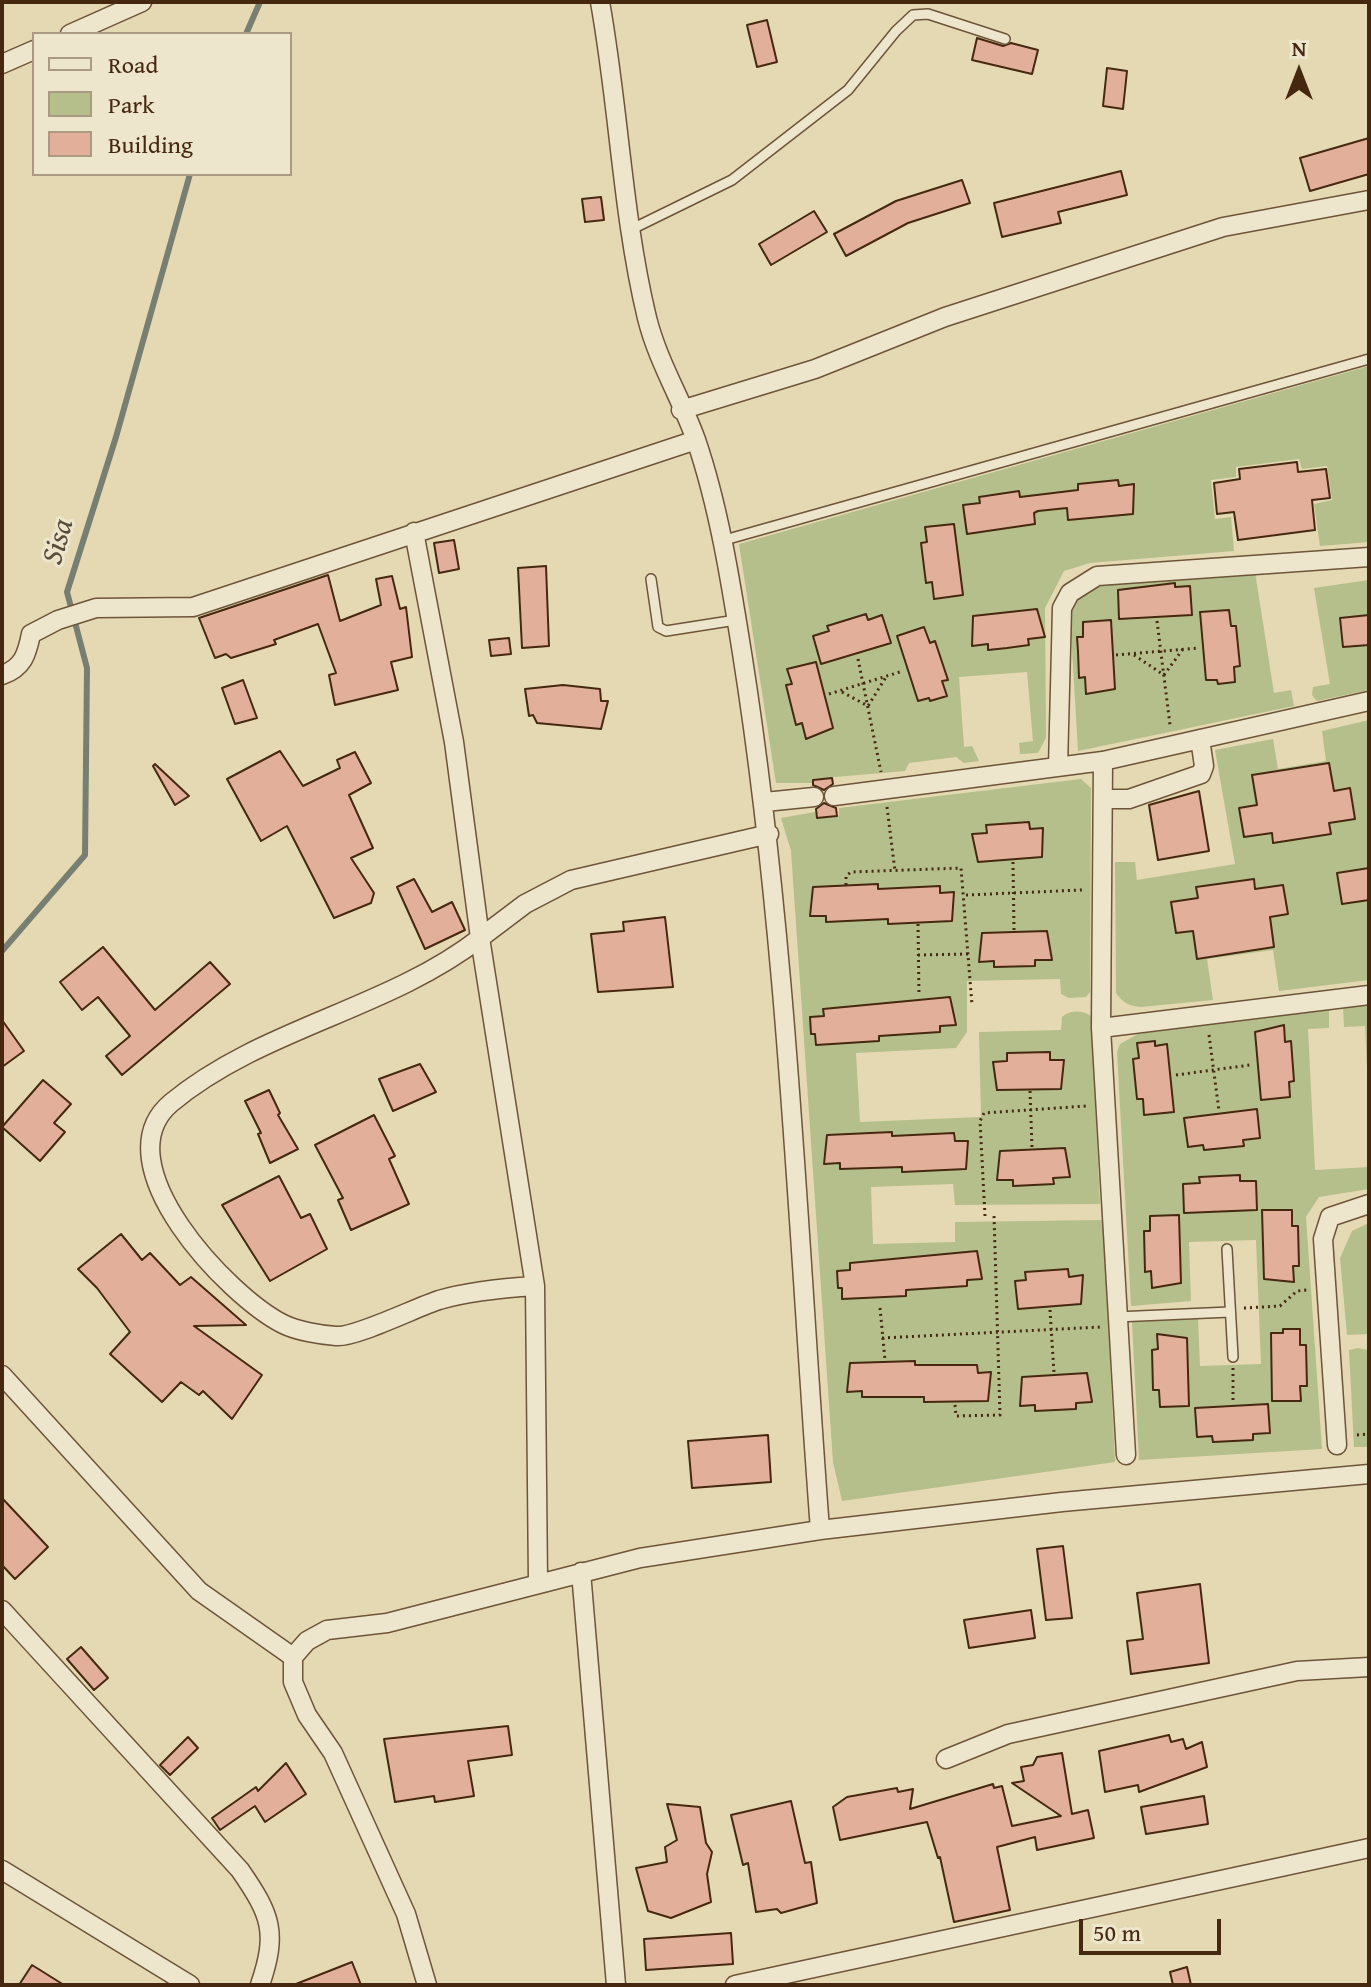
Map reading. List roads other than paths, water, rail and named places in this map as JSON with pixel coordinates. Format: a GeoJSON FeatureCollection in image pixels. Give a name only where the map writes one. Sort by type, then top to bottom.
{"type":"FeatureCollection","features":[{"type":"Feature","properties":{"kind":"street"},"geometry":{"type":"LineString","coordinates":[[74,32],[142,2]]}},
{"type":"Feature","properties":{"kind":"street"},"geometry":{"type":"LineString","coordinates":[[600,2],[630,230],[648,319],[665,375],[696,440],[721,541],[765,802],[820,1530]]}},
{"type":"Feature","properties":{"kind":"street"},"geometry":{"type":"LineString","coordinates":[[2,64],[32,51]]}},
{"type":"Feature","properties":{"kind":"street"},"geometry":{"type":"LineString","coordinates":[[681,410],[828,365],[945,317],[1223,227],[1369,200]]}},
{"type":"Feature","properties":{"kind":"street"},"geometry":{"type":"LineString","coordinates":[[2,675],[13,671],[27,657],[31,634],[58,620],[96,608],[193,607],[696,440]]}},
{"type":"Feature","properties":{"kind":"street"},"geometry":{"type":"LineString","coordinates":[[414,532],[454,742],[480,938],[535,1286],[538,1582]]}},
{"type":"Feature","properties":{"kind":"street"},"geometry":{"type":"LineString","coordinates":[[1058,767],[1062,608],[1081,583],[1097,576],[1369,557]]}},
{"type":"Feature","properties":{"kind":"street"},"geometry":{"type":"LineString","coordinates":[[834,796],[1103,761],[1369,701]]}},
{"type":"Feature","properties":{"kind":"street"},"geometry":{"type":"LineString","coordinates":[[1103,799],[1129,799],[1201,774],[1204,766],[1200,739]]}},
{"type":"Feature","properties":{"kind":"street"},"geometry":{"type":"LineString","coordinates":[[1103,761],[1101,1028],[1126,1455]]}},
{"type":"Feature","properties":{"kind":"street"},"geometry":{"type":"LineString","coordinates":[[765,802],[814,797]]}},
{"type":"Feature","properties":{"kind":"street"},"geometry":{"type":"LineString","coordinates":[[535,1286],[492,1289],[440,1300],[340,1337],[284,1325],[210,1267],[172,1215],[151,1161],[149,1144],[155,1124],[169,1105],[257,1049],[372,999],[464,951],[525,904],[571,880],[769,834]]}},
{"type":"Feature","properties":{"kind":"street"},"geometry":{"type":"LineString","coordinates":[[1101,1028],[1369,995]]}},
{"type":"Feature","properties":{"kind":"street"},"geometry":{"type":"LineString","coordinates":[[1337,1445],[1323,1239],[1330,1217],[1369,1204]]}},
{"type":"Feature","properties":{"kind":"street"},"geometry":{"type":"LineString","coordinates":[[2,1375],[199,1591],[293,1657]]}},
{"type":"Feature","properties":{"kind":"street"},"geometry":{"type":"LineString","coordinates":[[427,1985],[406,1914],[333,1753],[307,1715],[293,1682],[293,1657],[307,1641],[327,1630],[402,1619],[478,1602],[538,1582],[640,1558],[820,1530],[1062,1502],[1369,1474]]}},
{"type":"Feature","properties":{"kind":"street"},"geometry":{"type":"LineString","coordinates":[[581,1572],[616,1985]]}},
{"type":"Feature","properties":{"kind":"street"},"geometry":{"type":"LineString","coordinates":[[2,1610],[240,1870],[262,1902],[272,1928],[270,1955],[260,1985]]}},
{"type":"Feature","properties":{"kind":"street"},"geometry":{"type":"LineString","coordinates":[[946,1759],[1008,1734],[1297,1671],[1369,1667]]}},
{"type":"Feature","properties":{"kind":"street"},"geometry":{"type":"LineString","coordinates":[[735,1985],[1369,1848]]}},
{"type":"Feature","properties":{"kind":"street"},"geometry":{"type":"LineString","coordinates":[[2,1870],[190,1985]]}},
{"type":"Feature","properties":{"kind":"lane"},"geometry":{"type":"LineString","coordinates":[[630,230],[732,180],[848,90],[913,15],[928,14],[1005,39]]}},
{"type":"Feature","properties":{"kind":"lane"},"geometry":{"type":"LineString","coordinates":[[721,541],[1369,359]]}},
{"type":"Feature","properties":{"kind":"lane"},"geometry":{"type":"LineString","coordinates":[[651,579],[658,627],[666,631],[736,620]]}},
{"type":"Feature","properties":{"kind":"lane"},"geometry":{"type":"LineString","coordinates":[[1227,1249],[1233,1357]]}},
{"type":"Feature","properties":{"kind":"lane"},"geometry":{"type":"LineString","coordinates":[[1117,1321],[1230,1310]]}},
{"type":"Feature","properties":{"kind":"waterway","name":"Sisa"},"geometry":{"type":"LineString","coordinates":[[247,32],[260,2]]}},
{"type":"Feature","properties":{"kind":"waterway","name":"Sisa"},"geometry":{"type":"LineString","coordinates":[[2,951],[85,855],[87,668],[67,592],[116,437],[189,176]]}}]}
